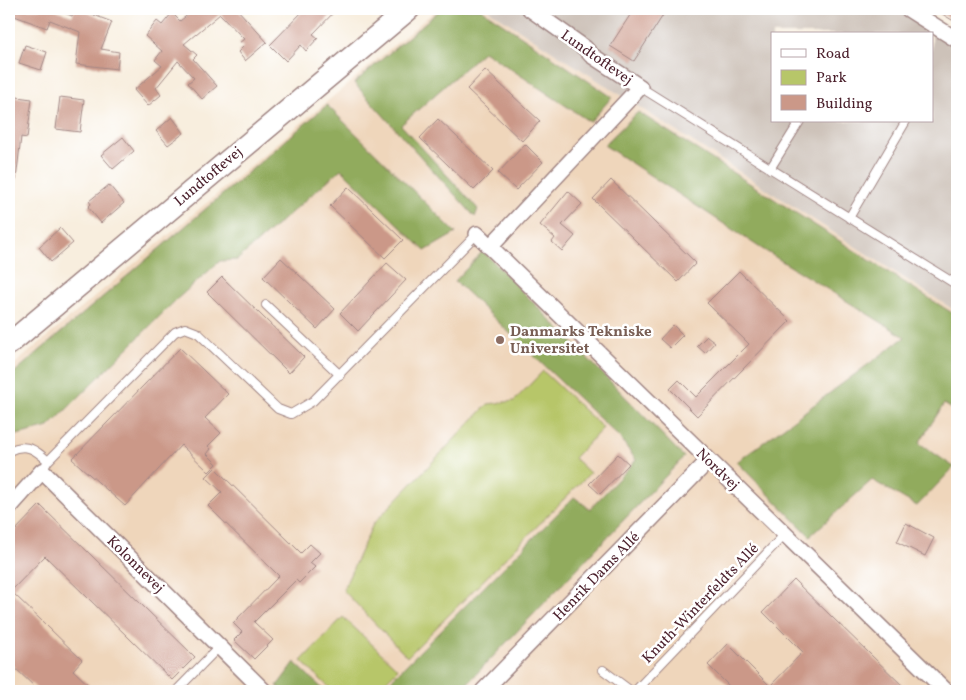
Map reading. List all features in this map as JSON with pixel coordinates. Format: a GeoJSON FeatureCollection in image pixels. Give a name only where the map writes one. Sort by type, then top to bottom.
{"type":"FeatureCollection","features":[{"type":"Feature","properties":{"kind":"street","name":"Lundtoftevej"},"geometry":{"type":"LineString","coordinates":[[9,344],[409,9]]}},
{"type":"Feature","properties":{"kind":"street","name":"Lundtoftevej"},"geometry":{"type":"LineString","coordinates":[[530,9],[585,48],[591,55],[640,87]]}},
{"type":"Feature","properties":{"kind":"street"},"geometry":{"type":"LineString","coordinates":[[908,9],[957,40]]}},
{"type":"Feature","properties":{"kind":"street"},"geometry":{"type":"LineString","coordinates":[[490,247],[640,87]]}},
{"type":"Feature","properties":{"kind":"street","name":"Nordvej"},"geometry":{"type":"LineString","coordinates":[[476,234],[946,691]]}},
{"type":"Feature","properties":{"kind":"street","name":"Henrik Dams Allé"},"geometry":{"type":"LineString","coordinates":[[483,691],[709,460]]}},
{"type":"Feature","properties":{"kind":"street"},"geometry":{"type":"LineString","coordinates":[[9,508],[45,466]]}},
{"type":"Feature","properties":{"kind":"street","name":"Kolonnevej"},"geometry":{"type":"LineString","coordinates":[[45,466],[219,647],[264,691]]}},
{"type":"Feature","properties":{"kind":"lane"},"geometry":{"type":"LineString","coordinates":[[640,87],[957,285]]}},
{"type":"Feature","properties":{"kind":"lane"},"geometry":{"type":"LineString","coordinates":[[770,169],[799,122]]}},
{"type":"Feature","properties":{"kind":"lane"},"geometry":{"type":"LineString","coordinates":[[849,218],[905,122]]}},
{"type":"Feature","properties":{"kind":"lane"},"geometry":{"type":"LineString","coordinates":[[9,451],[17,446],[34,448],[45,466],[175,332],[185,328],[198,333],[278,409],[291,414],[313,401],[340,375],[476,234]]}},
{"type":"Feature","properties":{"kind":"lane"},"geometry":{"type":"LineString","coordinates":[[266,305],[340,375]]}},
{"type":"Feature","properties":{"kind":"lane","name":"Knuth-Winterfeldts Allé"},"geometry":{"type":"LineString","coordinates":[[633,691],[785,534]]}},
{"type":"Feature","properties":{"kind":"lane"},"geometry":{"type":"LineString","coordinates":[[176,691],[219,647]]}},
{"type":"Feature","properties":{"kind":"lane"},"geometry":{"type":"LineString","coordinates":[[603,670],[633,691]]}},
{"type":"Feature","properties":{"kind":"shaded area","name":"Danmarks Tekniske Universitet"},"geometry":{"type":"Polygon","coordinates":[[[437,9],[487,9],[957,312],[957,691],[9,691],[9,369],[437,9]]]}},
{"type":"Feature","properties":{"kind":"shaded area"},"geometry":{"type":"Polygon","coordinates":[[[487,9],[917,9],[957,34],[957,312],[487,9]]]}},
{"type":"Feature","properties":{"kind":"green space"},"geometry":{"type":"Polygon","coordinates":[[[441,9],[481,9],[612,97],[590,122],[484,51],[401,125],[478,209],[475,217],[354,83],[441,9]]]}},
{"type":"Feature","properties":{"kind":"green space"},"geometry":{"type":"Polygon","coordinates":[[[327,105],[456,233],[425,251],[341,169],[237,260],[220,261],[177,299],[49,427],[13,436],[9,440],[9,377],[327,105]]]}},
{"type":"Feature","properties":{"kind":"green space"},"geometry":{"type":"Polygon","coordinates":[[[638,112],[957,316],[957,412],[944,404],[919,443],[954,467],[917,506],[872,480],[810,536],[737,462],[905,337],[759,247],[604,145],[638,112]]]}},
{"type":"Feature","properties":{"kind":"green space"},"geometry":{"type":"Polygon","coordinates":[[[483,251],[684,457],[460,691],[380,691],[574,497],[590,509],[636,460],[620,438],[455,281],[483,251]]]}},
{"type":"Feature","properties":{"kind":"green space"},"geometry":{"type":"Polygon","coordinates":[[[543,371],[603,428],[574,458],[590,473],[407,657],[343,590],[373,524],[488,404],[514,401],[543,371]]]}},
{"type":"Feature","properties":{"kind":"green space"},"geometry":{"type":"Polygon","coordinates":[[[343,617],[398,669],[376,691],[333,691],[301,661],[343,617]]]}},
{"type":"Feature","properties":{"kind":"green space"},"geometry":{"type":"Polygon","coordinates":[[[295,662],[325,691],[283,691],[277,686],[295,662]]]}},
{"type":"Feature","properties":{"kind":"building"},"geometry":{"type":"Polygon","coordinates":[[[9,9],[54,9],[72,16],[75,9],[78,9],[112,22],[101,49],[119,52],[117,69],[76,64],[80,32],[50,20],[47,28],[9,14],[9,9]]]}},
{"type":"Feature","properties":{"kind":"building"},"geometry":{"type":"Polygon","coordinates":[[[195,9],[237,9],[267,42],[245,61],[238,52],[243,47],[239,43],[244,39],[220,14],[184,44],[197,55],[193,59],[217,86],[202,99],[188,83],[194,78],[178,61],[156,88],[161,95],[148,106],[134,90],[162,66],[155,60],[162,51],[145,36],[157,21],[162,25],[172,13],[180,21],[195,9]]]}},
{"type":"Feature","properties":{"kind":"building"},"geometry":{"type":"Polygon","coordinates":[[[305,9],[337,9],[313,34],[318,38],[306,51],[301,45],[286,61],[270,45],[305,9]]]}},
{"type":"Feature","properties":{"kind":"building"},"geometry":{"type":"Polygon","coordinates":[[[634,9],[667,9],[634,61],[610,46],[634,9]]]}},
{"type":"Feature","properties":{"kind":"building"},"geometry":{"type":"Polygon","coordinates":[[[934,9],[957,9],[957,23],[934,9]]]}},
{"type":"Feature","properties":{"kind":"building"},"geometry":{"type":"Polygon","coordinates":[[[25,45],[47,52],[41,70],[19,63],[25,45]]]}},
{"type":"Feature","properties":{"kind":"building"},"geometry":{"type":"Polygon","coordinates":[[[485,70],[540,121],[522,141],[467,89],[485,70]]]}},
{"type":"Feature","properties":{"kind":"building"},"geometry":{"type":"Polygon","coordinates":[[[9,96],[32,99],[27,138],[21,137],[16,180],[9,179],[9,96]]]}},
{"type":"Feature","properties":{"kind":"building"},"geometry":{"type":"Polygon","coordinates":[[[60,97],[84,100],[80,132],[56,129],[60,97]]]}},
{"type":"Feature","properties":{"kind":"building"},"geometry":{"type":"Polygon","coordinates":[[[172,117],[184,133],[168,145],[156,131],[172,117]]]}},
{"type":"Feature","properties":{"kind":"building"},"geometry":{"type":"Polygon","coordinates":[[[438,119],[493,171],[474,190],[420,138],[438,119]]]}},
{"type":"Feature","properties":{"kind":"building"},"geometry":{"type":"Polygon","coordinates":[[[123,137],[134,151],[113,169],[101,155],[123,137]]]}},
{"type":"Feature","properties":{"kind":"building"},"geometry":{"type":"Polygon","coordinates":[[[525,144],[543,162],[516,190],[498,173],[525,144]]]}},
{"type":"Feature","properties":{"kind":"building"},"geometry":{"type":"Polygon","coordinates":[[[611,180],[696,263],[678,282],[593,199],[611,180]]]}},
{"type":"Feature","properties":{"kind":"building"},"geometry":{"type":"Polygon","coordinates":[[[109,185],[124,203],[101,223],[88,207],[91,204],[89,201],[109,185]]]}},
{"type":"Feature","properties":{"kind":"building"},"geometry":{"type":"Polygon","coordinates":[[[348,187],[403,240],[385,258],[330,206],[348,187]]]}},
{"type":"Feature","properties":{"kind":"building"},"geometry":{"type":"Polygon","coordinates":[[[568,191],[582,204],[562,225],[575,236],[562,251],[552,242],[555,238],[540,225],[568,191]]]}},
{"type":"Feature","properties":{"kind":"building"},"geometry":{"type":"Polygon","coordinates":[[[60,228],[73,243],[51,262],[39,247],[60,228]]]}},
{"type":"Feature","properties":{"kind":"building"},"geometry":{"type":"Polygon","coordinates":[[[281,258],[335,309],[317,329],[263,277],[281,258]]]}},
{"type":"Feature","properties":{"kind":"building"},"geometry":{"type":"Polygon","coordinates":[[[387,263],[406,280],[358,331],[340,313],[387,263]]]}},
{"type":"Feature","properties":{"kind":"building"},"geometry":{"type":"Polygon","coordinates":[[[739,271],[790,321],[697,416],[670,389],[679,380],[696,397],[749,344],[707,303],[739,271]]]}},
{"type":"Feature","properties":{"kind":"building"},"geometry":{"type":"Polygon","coordinates":[[[222,277],[304,357],[289,373],[207,292],[222,277]]]}},
{"type":"Feature","properties":{"kind":"building"},"geometry":{"type":"Polygon","coordinates":[[[673,325],[683,335],[670,348],[660,339],[673,325]]]}},
{"type":"Feature","properties":{"kind":"building"},"geometry":{"type":"Polygon","coordinates":[[[707,336],[715,342],[705,353],[697,346],[707,336]]]}},
{"type":"Feature","properties":{"kind":"building"},"geometry":{"type":"Polygon","coordinates":[[[180,348],[228,394],[205,418],[221,433],[208,446],[211,449],[207,454],[217,464],[209,472],[181,445],[125,506],[72,459],[180,348]]]}},
{"type":"Feature","properties":{"kind":"building"},"geometry":{"type":"Polygon","coordinates":[[[618,454],[629,464],[600,494],[589,484],[618,454]]]}},
{"type":"Feature","properties":{"kind":"building"},"geometry":{"type":"Polygon","coordinates":[[[215,468],[301,553],[310,544],[320,553],[310,563],[315,567],[299,583],[296,580],[254,622],[273,640],[254,659],[234,640],[242,632],[233,623],[279,576],[208,506],[222,492],[206,477],[215,468]]]}},
{"type":"Feature","properties":{"kind":"building"},"geometry":{"type":"Polygon","coordinates":[[[40,505],[195,657],[172,680],[45,556],[11,591],[82,660],[73,670],[95,691],[39,691],[9,662],[9,537],[40,505]]]}},
{"type":"Feature","properties":{"kind":"building"},"geometry":{"type":"Polygon","coordinates":[[[906,523],[934,538],[925,556],[897,542],[906,523]]]}},
{"type":"Feature","properties":{"kind":"building"},"geometry":{"type":"Polygon","coordinates":[[[794,580],[908,691],[734,691],[708,665],[728,644],[770,686],[803,652],[763,612],[794,580]]]}},
{"type":"Feature","properties":{"kind":"place","name":"Danmarks Tekniske Universitet"},"geometry":{"type":"Point","coordinates":[500,340]}}]}
